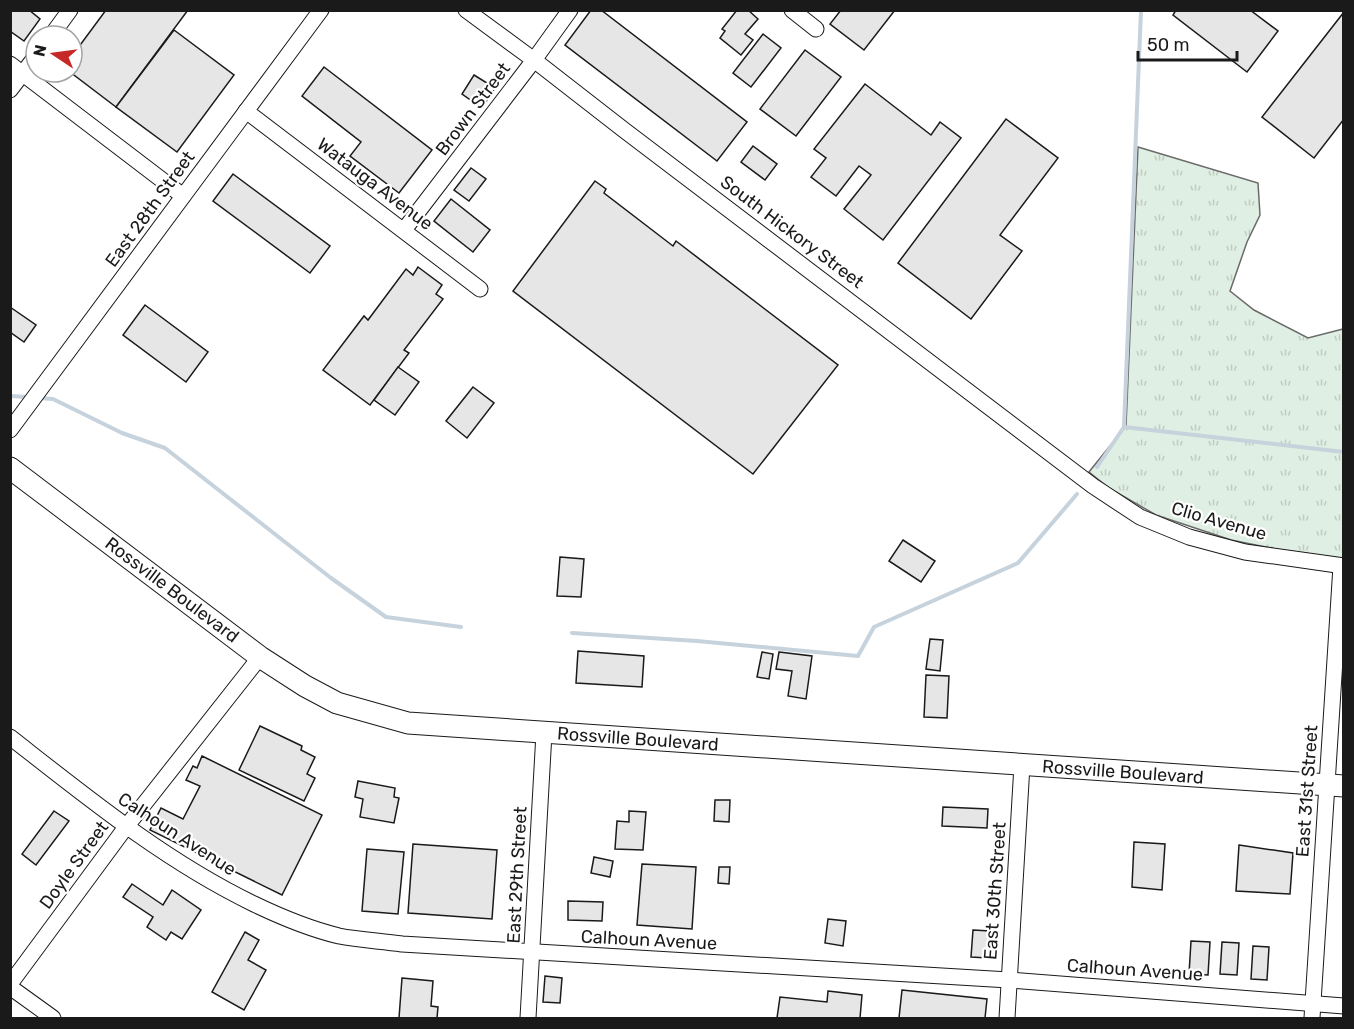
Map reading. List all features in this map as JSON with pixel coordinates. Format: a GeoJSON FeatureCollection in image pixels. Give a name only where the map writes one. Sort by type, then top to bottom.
{"type":"FeatureCollection","features":[{"type":"Feature","properties":{"kind":"highway","name":"Rossville Boulevard"},"geometry":{"type":"LineString","coordinates":[[10,468],[260,657],[304,686],[337,703],[408,723],[1336,785]]}},
{"type":"Feature","properties":{"kind":"street"},"geometry":{"type":"LineString","coordinates":[[60,24],[70,10]]}},
{"type":"Feature","properties":{"kind":"street","name":"East 28th Street"},"geometry":{"type":"LineString","coordinates":[[10,430],[321,10]]}},
{"type":"Feature","properties":{"kind":"street","name":"South Hickory Street"},"geometry":{"type":"LineString","coordinates":[[466,10],[1094,486]]}},
{"type":"Feature","properties":{"kind":"street","name":"Brown Street"},"geometry":{"type":"LineString","coordinates":[[404,230],[570,10]]}},
{"type":"Feature","properties":{"kind":"street"},"geometry":{"type":"LineString","coordinates":[[792,10],[816,29]]}},
{"type":"Feature","properties":{"kind":"street"},"geometry":{"type":"LineString","coordinates":[[10,90],[17,68],[183,196]]}},
{"type":"Feature","properties":{"kind":"street","name":"Watauga Avenue"},"geometry":{"type":"LineString","coordinates":[[246,111],[480,289]]}},
{"type":"Feature","properties":{"kind":"street","name":"Clio Avenue"},"geometry":{"type":"LineString","coordinates":[[1094,486],[1140,517],[1189,537],[1245,552],[1342,566]]}},
{"type":"Feature","properties":{"kind":"street","name":"East 31st Street"},"geometry":{"type":"LineString","coordinates":[[1313,1011],[1336,785],[1342,566]]}},
{"type":"Feature","properties":{"kind":"street","name":"Doyle Street"},"geometry":{"type":"LineString","coordinates":[[10,986],[126,827],[260,657]]}},
{"type":"Feature","properties":{"kind":"street","name":"East 29th Street"},"geometry":{"type":"LineString","coordinates":[[528,1018],[544,733]]}},
{"type":"Feature","properties":{"kind":"street","name":"Calhoun Avenue"},"geometry":{"type":"LineString","coordinates":[[10,737],[126,827],[183,865],[230,892],[283,917],[339,936],[402,944],[1009,980],[1313,1011],[1344,1006]]}},
{"type":"Feature","properties":{"kind":"street","name":"East 30th Street"},"geometry":{"type":"LineString","coordinates":[[1007,1018],[1022,765]]}},
{"type":"Feature","properties":{"kind":"street"},"geometry":{"type":"LineString","coordinates":[[10,986],[53,1018]]}},
{"type":"Feature","properties":{"kind":"green space"},"geometry":{"type":"Polygon","coordinates":[[[1138,147],[1258,183],[1260,215],[1247,242],[1230,291],[1254,310],[1308,338],[1343,329],[1343,559],[1321,558],[1231,540],[1156,515],[1109,488],[1089,472],[1126,426],[1138,147]]]}},
{"type":"Feature","properties":{"kind":"building"},"geometry":{"type":"Polygon","coordinates":[[[10,10],[29,10],[40,19],[36,24],[24,24],[24,41],[10,31],[10,10]]]}},
{"type":"Feature","properties":{"kind":"building"},"geometry":{"type":"Polygon","coordinates":[[[106,10],[188,10],[116,107],[84,83],[84,40],[106,10]]]}},
{"type":"Feature","properties":{"kind":"building"},"geometry":{"type":"Polygon","coordinates":[[[591,10],[601,10],[747,122],[717,161],[565,45],[591,10]]]}},
{"type":"Feature","properties":{"kind":"building"},"geometry":{"type":"Polygon","coordinates":[[[737,10],[748,10],[758,19],[745,34],[753,40],[741,55],[720,38],[725,31],[722,29],[737,10]]]}},
{"type":"Feature","properties":{"kind":"building"},"geometry":{"type":"Polygon","coordinates":[[[841,10],[895,10],[864,50],[830,24],[841,10]]]}},
{"type":"Feature","properties":{"kind":"building"},"geometry":{"type":"Polygon","coordinates":[[[1176,10],[1250,10],[1278,31],[1247,72],[1173,15],[1176,10]]]}},
{"type":"Feature","properties":{"kind":"building"},"geometry":{"type":"Polygon","coordinates":[[[1344,12],[1344,119],[1314,158],[1262,117],[1344,12]]]}},
{"type":"Feature","properties":{"kind":"building"},"geometry":{"type":"Polygon","coordinates":[[[174,30],[234,75],[177,152],[116,107],[174,30]]]}},
{"type":"Feature","properties":{"kind":"building"},"geometry":{"type":"Polygon","coordinates":[[[763,34],[781,48],[751,87],[733,73],[763,34]]]}},
{"type":"Feature","properties":{"kind":"building"},"geometry":{"type":"Polygon","coordinates":[[[805,50],[841,77],[796,136],[760,109],[805,50]]]}},
{"type":"Feature","properties":{"kind":"building"},"geometry":{"type":"Polygon","coordinates":[[[324,67],[432,150],[399,193],[350,156],[361,142],[302,96],[324,67]]]}},
{"type":"Feature","properties":{"kind":"building"},"geometry":{"type":"Polygon","coordinates":[[[474,75],[495,88],[482,108],[462,94],[474,75]]]}},
{"type":"Feature","properties":{"kind":"building"},"geometry":{"type":"Polygon","coordinates":[[[865,84],[931,135],[940,122],[961,138],[883,240],[844,209],[871,175],[859,166],[836,196],[811,177],[826,158],[814,149],[865,84]]]}},
{"type":"Feature","properties":{"kind":"building"},"geometry":{"type":"Polygon","coordinates":[[[1006,119],[1058,158],[1000,235],[1022,251],[971,319],[898,263],[1006,119]]]}},
{"type":"Feature","properties":{"kind":"building"},"geometry":{"type":"Polygon","coordinates":[[[753,146],[777,164],[765,180],[741,162],[753,146]]]}},
{"type":"Feature","properties":{"kind":"building"},"geometry":{"type":"Polygon","coordinates":[[[471,168],[486,179],[469,201],[454,190],[471,168]]]}},
{"type":"Feature","properties":{"kind":"building"},"geometry":{"type":"Polygon","coordinates":[[[233,174],[330,246],[310,273],[213,201],[233,174]]]}},
{"type":"Feature","properties":{"kind":"building"},"geometry":{"type":"Polygon","coordinates":[[[595,181],[606,189],[604,193],[673,246],[676,241],[838,365],[753,474],[513,291],[595,181]]]}},
{"type":"Feature","properties":{"kind":"building"},"geometry":{"type":"Polygon","coordinates":[[[451,199],[490,230],[473,252],[434,221],[451,199]]]}},
{"type":"Feature","properties":{"kind":"building"},"geometry":{"type":"Polygon","coordinates":[[[418,267],[442,285],[436,294],[443,299],[404,350],[409,353],[370,405],[323,370],[364,316],[368,320],[406,269],[413,275],[418,267]]]}},
{"type":"Feature","properties":{"kind":"building"},"geometry":{"type":"Polygon","coordinates":[[[145,305],[208,352],[186,382],[123,335],[145,305]]]}},
{"type":"Feature","properties":{"kind":"building"},"geometry":{"type":"Polygon","coordinates":[[[10,307],[36,325],[24,342],[10,332],[10,307]]]}},
{"type":"Feature","properties":{"kind":"building"},"geometry":{"type":"Polygon","coordinates":[[[398,367],[419,382],[395,415],[374,400],[398,367]]]}},
{"type":"Feature","properties":{"kind":"building"},"geometry":{"type":"Polygon","coordinates":[[[473,387],[494,403],[467,438],[446,421],[473,387]]]}},
{"type":"Feature","properties":{"kind":"building"},"geometry":{"type":"Polygon","coordinates":[[[903,540],[935,561],[921,582],[889,561],[903,540]]]}},
{"type":"Feature","properties":{"kind":"building"},"geometry":{"type":"Polygon","coordinates":[[[560,557],[584,559],[581,597],[557,596],[560,557]]]}},
{"type":"Feature","properties":{"kind":"building"},"geometry":{"type":"Polygon","coordinates":[[[930,639],[943,640],[940,671],[926,669],[930,639]]]}},
{"type":"Feature","properties":{"kind":"building"},"geometry":{"type":"Polygon","coordinates":[[[578,651],[644,656],[642,687],[576,683],[578,651]]]}},
{"type":"Feature","properties":{"kind":"building"},"geometry":{"type":"Polygon","coordinates":[[[762,652],[773,654],[769,679],[757,677],[762,652]]]}},
{"type":"Feature","properties":{"kind":"building"},"geometry":{"type":"Polygon","coordinates":[[[779,652],[812,656],[806,699],[788,696],[792,671],[776,669],[779,652]]]}},
{"type":"Feature","properties":{"kind":"building"},"geometry":{"type":"Polygon","coordinates":[[[926,675],[949,676],[947,718],[924,717],[926,675]]]}},
{"type":"Feature","properties":{"kind":"building"},"geometry":{"type":"Polygon","coordinates":[[[260,726],[302,746],[301,750],[315,757],[307,774],[315,778],[304,801],[239,770],[260,726]]]}},
{"type":"Feature","properties":{"kind":"building"},"geometry":{"type":"Polygon","coordinates":[[[202,756],[322,815],[282,895],[150,830],[161,808],[183,819],[200,786],[186,780],[193,766],[197,768],[202,756]]]}},
{"type":"Feature","properties":{"kind":"building"},"geometry":{"type":"Polygon","coordinates":[[[358,781],[395,788],[394,797],[399,798],[394,823],[360,817],[363,799],[355,797],[358,781]]]}},
{"type":"Feature","properties":{"kind":"building"},"geometry":{"type":"Polygon","coordinates":[[[715,800],[730,800],[729,822],[714,821],[715,800]]]}},
{"type":"Feature","properties":{"kind":"building"},"geometry":{"type":"Polygon","coordinates":[[[943,807],[988,809],[987,828],[942,826],[943,807]]]}},
{"type":"Feature","properties":{"kind":"building"},"geometry":{"type":"Polygon","coordinates":[[[54,811],[69,821],[36,865],[22,854],[54,811]]]}},
{"type":"Feature","properties":{"kind":"building"},"geometry":{"type":"Polygon","coordinates":[[[629,811],[646,812],[643,850],[615,849],[617,821],[629,822],[629,811]]]}},
{"type":"Feature","properties":{"kind":"building"},"geometry":{"type":"Polygon","coordinates":[[[1134,842],[1165,844],[1162,890],[1132,887],[1134,842]]]}},
{"type":"Feature","properties":{"kind":"building"},"geometry":{"type":"Polygon","coordinates":[[[413,844],[497,850],[492,919],[408,913],[413,844]]]}},
{"type":"Feature","properties":{"kind":"building"},"geometry":{"type":"Polygon","coordinates":[[[1239,845],[1293,853],[1290,894],[1236,891],[1239,845]]]}},
{"type":"Feature","properties":{"kind":"building"},"geometry":{"type":"Polygon","coordinates":[[[367,849],[404,852],[398,914],[362,911],[367,849]]]}},
{"type":"Feature","properties":{"kind":"building"},"geometry":{"type":"Polygon","coordinates":[[[594,857],[613,861],[610,877],[591,873],[594,857]]]}},
{"type":"Feature","properties":{"kind":"building"},"geometry":{"type":"Polygon","coordinates":[[[642,864],[696,867],[692,929],[637,925],[642,864]]]}},
{"type":"Feature","properties":{"kind":"building"},"geometry":{"type":"Polygon","coordinates":[[[719,867],[730,867],[729,884],[718,883],[719,867]]]}},
{"type":"Feature","properties":{"kind":"building"},"geometry":{"type":"Polygon","coordinates":[[[132,884],[163,905],[172,890],[201,910],[182,939],[171,932],[166,940],[147,927],[153,917],[123,897],[132,884]]]}},
{"type":"Feature","properties":{"kind":"building"},"geometry":{"type":"Polygon","coordinates":[[[568,901],[603,902],[602,921],[568,920],[568,901]]]}},
{"type":"Feature","properties":{"kind":"building"},"geometry":{"type":"Polygon","coordinates":[[[828,919],[846,921],[843,946],[825,943],[828,919]]]}},
{"type":"Feature","properties":{"kind":"building"},"geometry":{"type":"Polygon","coordinates":[[[973,930],[990,931],[988,958],[971,957],[973,930]]]}},
{"type":"Feature","properties":{"kind":"building"},"geometry":{"type":"Polygon","coordinates":[[[245,932],[259,940],[248,960],[266,970],[244,1010],[212,992],[245,932]]]}},
{"type":"Feature","properties":{"kind":"building"},"geometry":{"type":"Polygon","coordinates":[[[1191,941],[1210,942],[1208,975],[1189,974],[1191,941]]]}},
{"type":"Feature","properties":{"kind":"building"},"geometry":{"type":"Polygon","coordinates":[[[1222,942],[1239,943],[1237,975],[1220,974],[1222,942]]]}},
{"type":"Feature","properties":{"kind":"building"},"geometry":{"type":"Polygon","coordinates":[[[1253,946],[1269,947],[1267,980],[1251,979],[1253,946]]]}},
{"type":"Feature","properties":{"kind":"building"},"geometry":{"type":"Polygon","coordinates":[[[545,976],[562,978],[560,1003],[543,1002],[545,976]]]}},
{"type":"Feature","properties":{"kind":"building"},"geometry":{"type":"Polygon","coordinates":[[[402,978],[433,981],[431,1006],[438,1007],[437,1018],[399,1018],[402,978]]]}},
{"type":"Feature","properties":{"kind":"building"},"geometry":{"type":"Polygon","coordinates":[[[902,990],[987,999],[985,1018],[899,1018],[902,990]]]}},
{"type":"Feature","properties":{"kind":"building"},"geometry":{"type":"Polygon","coordinates":[[[828,991],[862,995],[860,1018],[777,1018],[780,997],[827,1002],[828,991]]]}},
{"type":"Feature","properties":{"kind":"waterway"},"geometry":{"type":"LineString","coordinates":[[1097,467],[1124,427],[1141,10]]}},
{"type":"Feature","properties":{"kind":"waterway"},"geometry":{"type":"LineString","coordinates":[[10,396],[27,397]]}},
{"type":"Feature","properties":{"kind":"waterway"},"geometry":{"type":"LineString","coordinates":[[38,398],[53,399],[122,433],[165,448],[331,578],[386,617],[461,627]]}},
{"type":"Feature","properties":{"kind":"waterway"},"geometry":{"type":"LineString","coordinates":[[1124,427],[1344,452]]}},
{"type":"Feature","properties":{"kind":"waterway"},"geometry":{"type":"LineString","coordinates":[[572,633],[697,641],[858,656],[874,627],[1018,563],[1077,494]]}}]}
